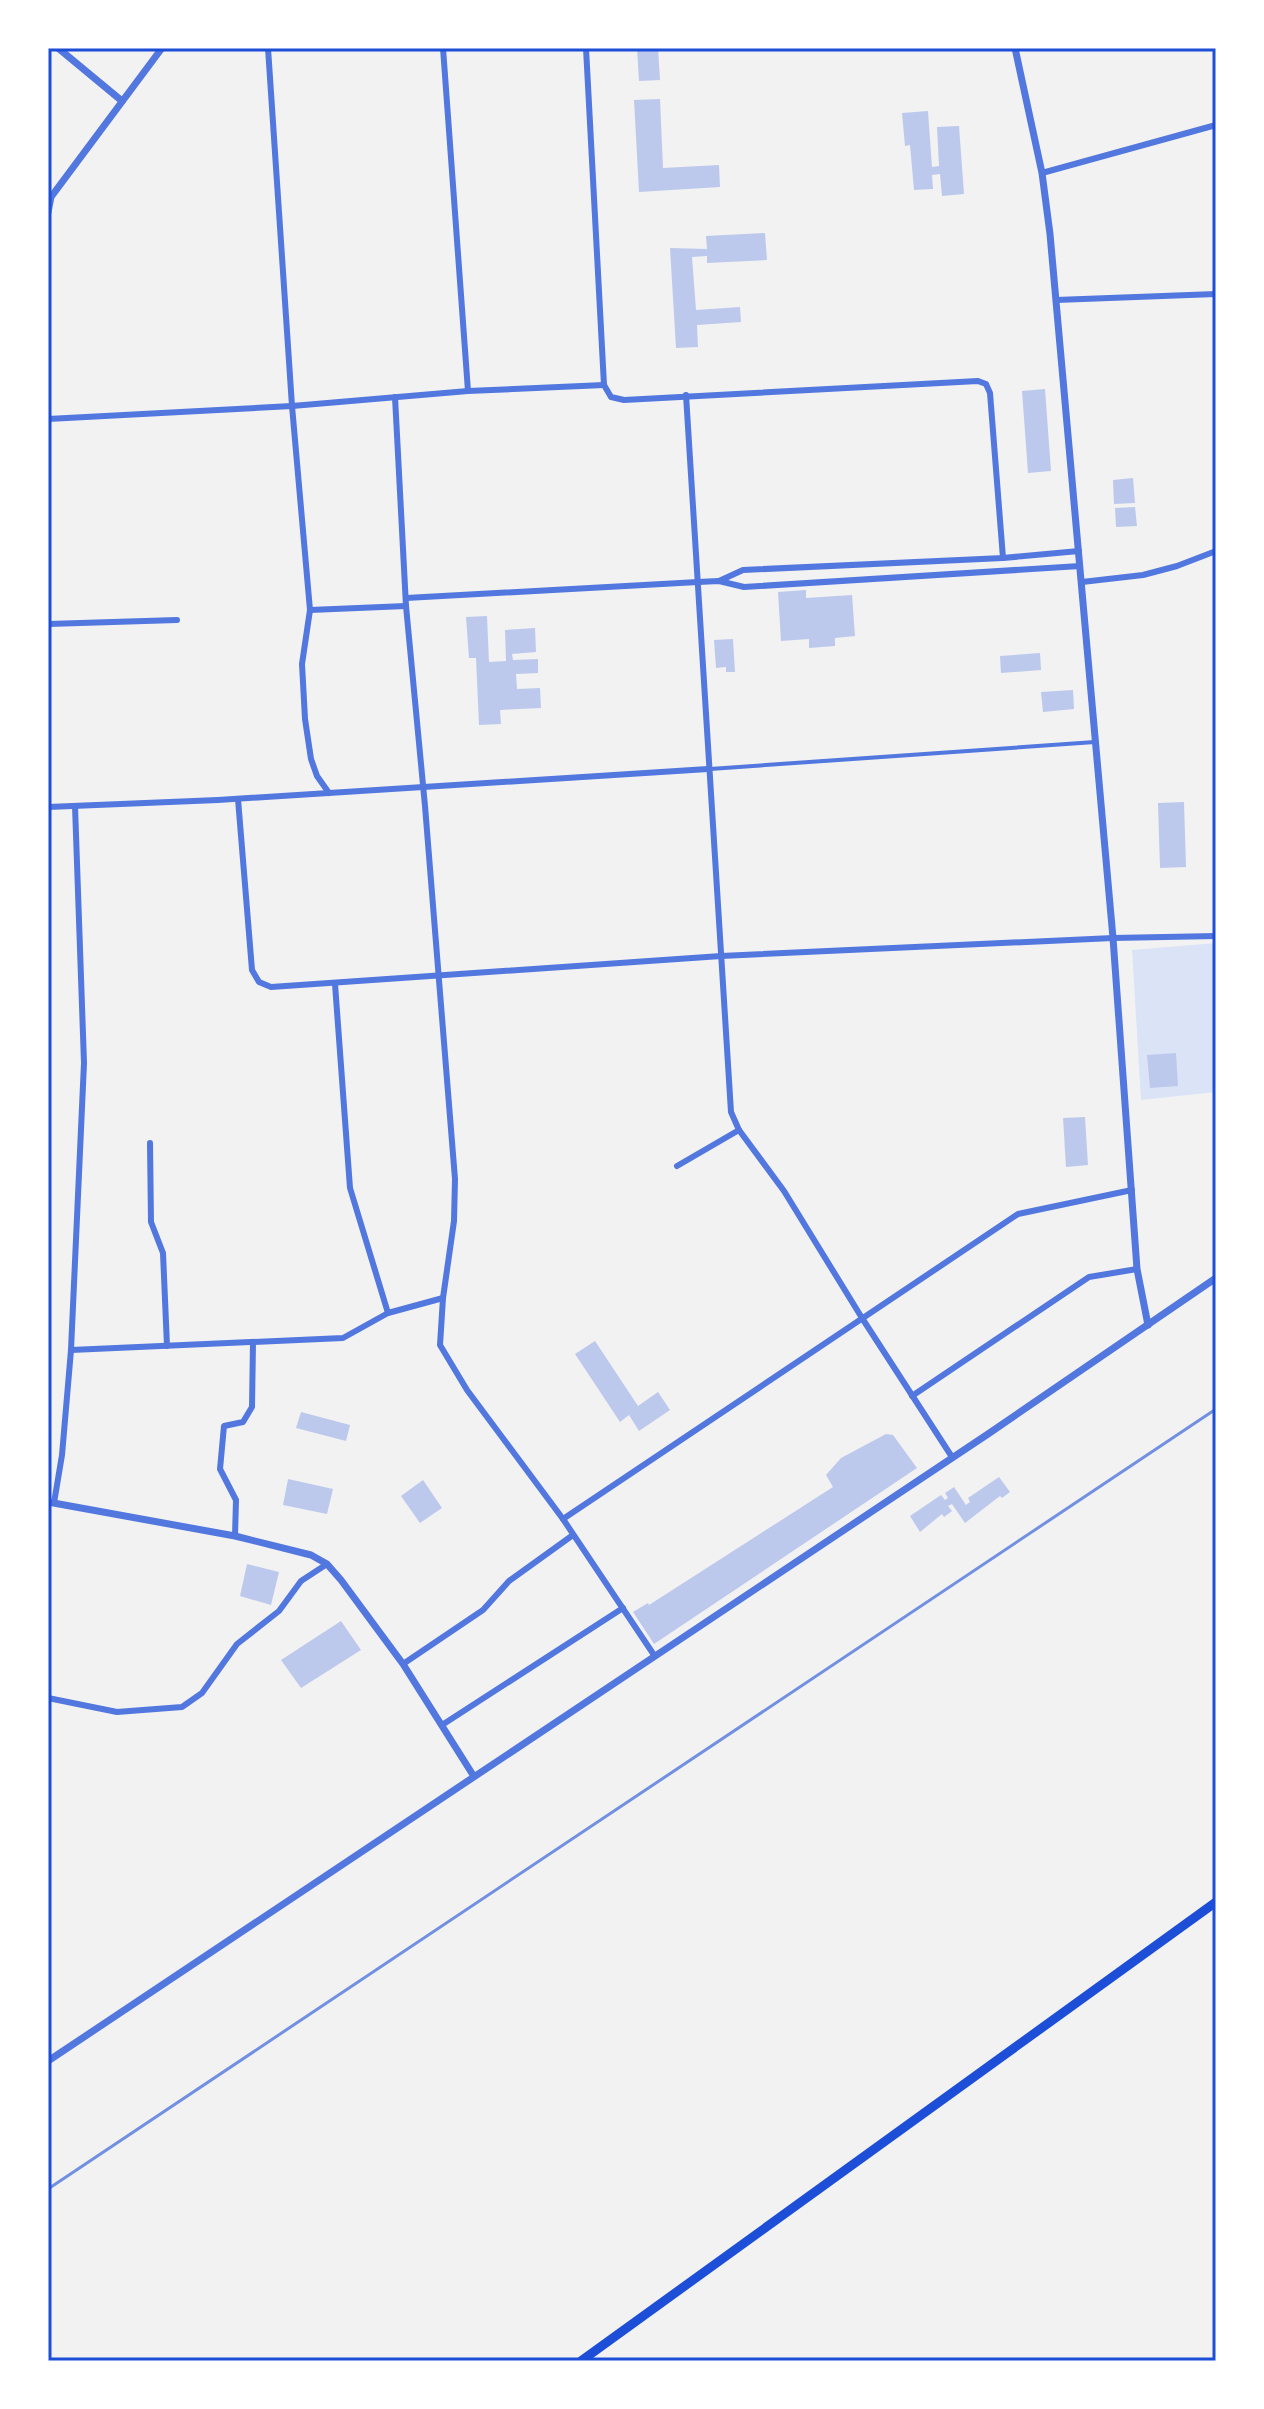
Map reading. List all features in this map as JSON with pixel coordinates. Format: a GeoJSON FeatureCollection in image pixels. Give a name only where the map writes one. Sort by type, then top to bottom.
{"type":"FeatureCollection","features":[{"type":"Feature","properties":{"kind":"highway"},"geometry":{"type":"LineString","coordinates":[[581,2361],[1216,1902]]}},
{"type":"Feature","properties":{"kind":"street"},"geometry":{"type":"LineString","coordinates":[[58,48],[122,101]]}},
{"type":"Feature","properties":{"kind":"street"},"geometry":{"type":"LineString","coordinates":[[48,212],[51,197],[162,48]]}},
{"type":"Feature","properties":{"kind":"street"},"geometry":{"type":"LineString","coordinates":[[268,48],[292,406],[310,610],[302,664],[305,719],[311,759],[317,776],[329,793]]}},
{"type":"Feature","properties":{"kind":"street"},"geometry":{"type":"LineString","coordinates":[[443,48],[468,391]]}},
{"type":"Feature","properties":{"kind":"street"},"geometry":{"type":"LineString","coordinates":[[586,48],[604,385],[611,397],[624,400],[978,381],[986,384],[990,393],[1003,558]]}},
{"type":"Feature","properties":{"kind":"street"},"geometry":{"type":"LineString","coordinates":[[1015,48],[1042,173],[1056,300],[1113,938],[1137,1269],[1148,1325]]}},
{"type":"Feature","properties":{"kind":"street"},"geometry":{"type":"LineString","coordinates":[[1042,173],[1216,125]]}},
{"type":"Feature","properties":{"kind":"street"},"geometry":{"type":"LineString","coordinates":[[1056,300],[1216,294]]}},
{"type":"Feature","properties":{"kind":"street"},"geometry":{"type":"LineString","coordinates":[[48,419],[604,385]]}},
{"type":"Feature","properties":{"kind":"street"},"geometry":{"type":"LineString","coordinates":[[686,395],[731,1112],[739,1130],[784,1191],[952,1457]]}},
{"type":"Feature","properties":{"kind":"street"},"geometry":{"type":"LineString","coordinates":[[395,397],[406,602],[455,1179],[453,1233],[443,1298],[440,1345],[467,1390],[563,1519],[654,1655]]}},
{"type":"Feature","properties":{"kind":"street"},"geometry":{"type":"LineString","coordinates":[[719,581],[743,570],[1003,558],[1079,551]]}},
{"type":"Feature","properties":{"kind":"street"},"geometry":{"type":"LineString","coordinates":[[1082,582],[1143,575],[1216,551]]}},
{"type":"Feature","properties":{"kind":"street"},"geometry":{"type":"LineString","coordinates":[[860,565],[860,580]]}},
{"type":"Feature","properties":{"kind":"street"},"geometry":{"type":"LineString","coordinates":[[310,610],[698,582],[719,581],[744,587],[1080,566]]}},
{"type":"Feature","properties":{"kind":"street"},"geometry":{"type":"LineString","coordinates":[[48,624],[177,620]]}},
{"type":"Feature","properties":{"kind":"street"},"geometry":{"type":"LineString","coordinates":[[48,807],[238,799],[1095,742]]}},
{"type":"Feature","properties":{"kind":"street"},"geometry":{"type":"LineString","coordinates":[[238,799],[252,970],[259,982],[271,987],[721,956],[1216,936]]}},
{"type":"Feature","properties":{"kind":"street"},"geometry":{"type":"LineString","coordinates":[[75,806],[84,1063],[71,1350],[62,1455],[51,1503],[235,1536],[311,1555],[327,1564],[403,1664],[473,1775]]}},
{"type":"Feature","properties":{"kind":"street"},"geometry":{"type":"LineString","coordinates":[[335,984],[350,1188],[388,1313]]}},
{"type":"Feature","properties":{"kind":"street"},"geometry":{"type":"LineString","coordinates":[[677,1166],[739,1130]]}},
{"type":"Feature","properties":{"kind":"street"},"geometry":{"type":"LineString","coordinates":[[150,1143],[151,1222],[163,1253],[167,1346]]}},
{"type":"Feature","properties":{"kind":"street"},"geometry":{"type":"LineString","coordinates":[[563,1519],[1018,1214],[1132,1190]]}},
{"type":"Feature","properties":{"kind":"street"},"geometry":{"type":"LineString","coordinates":[[912,1396],[1089,1277],[1137,1269]]}},
{"type":"Feature","properties":{"kind":"street"},"geometry":{"type":"LineString","coordinates":[[48,2061],[1216,1278]]}},
{"type":"Feature","properties":{"kind":"street"},"geometry":{"type":"LineString","coordinates":[[71,1350],[343,1338],[388,1313],[443,1298]]}},
{"type":"Feature","properties":{"kind":"street"},"geometry":{"type":"LineString","coordinates":[[235,1536],[236,1500],[220,1469],[224,1426],[243,1422],[252,1407],[253,1342]]}},
{"type":"Feature","properties":{"kind":"street"},"geometry":{"type":"LineString","coordinates":[[403,1664],[483,1610],[509,1581],[573,1535]]}},
{"type":"Feature","properties":{"kind":"street"},"geometry":{"type":"LineString","coordinates":[[48,1698],[117,1712],[182,1707],[202,1693],[237,1644],[279,1611],[307,1576],[327,1564]]}},
{"type":"Feature","properties":{"kind":"street"},"geometry":{"type":"LineString","coordinates":[[442,1725],[623,1608]]}},
{"type":"Feature","properties":{"kind":"shaded area"},"geometry":{"type":"Polygon","coordinates":[[[1216,943],[1216,1092],[1141,1100],[1132,950],[1216,943]]]}},
{"type":"Feature","properties":{"kind":"building"},"geometry":{"type":"Polygon","coordinates":[[[637,48],[658,48],[660,80],[639,81],[637,48]]]}},
{"type":"Feature","properties":{"kind":"building"},"geometry":{"type":"Polygon","coordinates":[[[660,99],[663,168],[719,165],[720,187],[639,192],[634,100],[660,99]]]}},
{"type":"Feature","properties":{"kind":"building"},"geometry":{"type":"Polygon","coordinates":[[[928,111],[932,167],[939,166],[937,127],[959,126],[964,194],[942,196],[940,174],[932,175],[933,189],[914,190],[910,145],[905,146],[902,113],[928,111]]]}},
{"type":"Feature","properties":{"kind":"building"},"geometry":{"type":"Polygon","coordinates":[[[765,233],[767,260],[707,263],[707,256],[692,257],[696,310],[740,307],[741,322],[697,325],[698,347],[676,348],[670,248],[707,249],[706,236],[765,233]]]}},
{"type":"Feature","properties":{"kind":"building"},"geometry":{"type":"Polygon","coordinates":[[[1045,389],[1051,471],[1028,473],[1022,391],[1045,389]]]}},
{"type":"Feature","properties":{"kind":"building"},"geometry":{"type":"Polygon","coordinates":[[[1133,478],[1135,503],[1114,504],[1113,480],[1133,478]]]}},
{"type":"Feature","properties":{"kind":"building"},"geometry":{"type":"Polygon","coordinates":[[[1135,507],[1137,526],[1116,527],[1115,508],[1135,507]]]}},
{"type":"Feature","properties":{"kind":"building"},"geometry":{"type":"Polygon","coordinates":[[[806,590],[806,598],[852,595],[855,636],[835,638],[835,646],[809,648],[809,639],[781,641],[778,592],[806,590]]]}},
{"type":"Feature","properties":{"kind":"building"},"geometry":{"type":"Polygon","coordinates":[[[487,616],[489,662],[506,661],[505,630],[535,628],[536,652],[512,654],[513,660],[538,659],[538,673],[516,674],[517,689],[540,688],[541,708],[500,710],[501,724],[479,725],[476,658],[469,658],[466,617],[487,616]]]}},
{"type":"Feature","properties":{"kind":"building"},"geometry":{"type":"Polygon","coordinates":[[[733,639],[735,672],[726,672],[726,667],[716,668],[714,640],[733,639]]]}},
{"type":"Feature","properties":{"kind":"building"},"geometry":{"type":"Polygon","coordinates":[[[1040,653],[1041,670],[1001,673],[1000,656],[1040,653]]]}},
{"type":"Feature","properties":{"kind":"building"},"geometry":{"type":"Polygon","coordinates":[[[1073,690],[1074,709],[1043,712],[1041,692],[1073,690]]]}},
{"type":"Feature","properties":{"kind":"building"},"geometry":{"type":"Polygon","coordinates":[[[1184,802],[1186,867],[1160,868],[1158,803],[1184,802]]]}},
{"type":"Feature","properties":{"kind":"building"},"geometry":{"type":"Polygon","coordinates":[[[1176,1053],[1178,1086],[1150,1088],[1147,1055],[1176,1053]]]}},
{"type":"Feature","properties":{"kind":"building"},"geometry":{"type":"Polygon","coordinates":[[[1085,1117],[1088,1165],[1066,1167],[1063,1118],[1085,1117]]]}},
{"type":"Feature","properties":{"kind":"building"},"geometry":{"type":"Polygon","coordinates":[[[595,1341],[638,1406],[658,1392],[670,1410],[639,1431],[629,1415],[620,1422],[575,1354],[595,1341]]]}},
{"type":"Feature","properties":{"kind":"building"},"geometry":{"type":"Polygon","coordinates":[[[301,1412],[350,1425],[346,1441],[296,1428],[301,1412]]]}},
{"type":"Feature","properties":{"kind":"building"},"geometry":{"type":"Polygon","coordinates":[[[886,1434],[893,1435],[917,1468],[654,1644],[633,1612],[649,1605],[833,1487],[826,1475],[841,1458],[886,1434]]]}},
{"type":"Feature","properties":{"kind":"building"},"geometry":{"type":"Polygon","coordinates":[[[999,1477],[1010,1492],[965,1523],[952,1504],[948,1506],[952,1511],[944,1517],[942,1514],[920,1532],[910,1516],[941,1495],[945,1500],[948,1498],[945,1493],[954,1487],[966,1505],[970,1502],[968,1498],[999,1477]]]}},
{"type":"Feature","properties":{"kind":"building"},"geometry":{"type":"Polygon","coordinates":[[[288,1479],[333,1489],[327,1514],[283,1505],[288,1479]]]}},
{"type":"Feature","properties":{"kind":"building"},"geometry":{"type":"Polygon","coordinates":[[[423,1480],[442,1508],[420,1523],[401,1496],[423,1480]]]}},
{"type":"Feature","properties":{"kind":"building"},"geometry":{"type":"Polygon","coordinates":[[[247,1564],[279,1572],[271,1605],[240,1596],[247,1564]]]}},
{"type":"Feature","properties":{"kind":"building"},"geometry":{"type":"Polygon","coordinates":[[[341,1621],[361,1650],[301,1688],[281,1660],[341,1621]]]}},
{"type":"Feature","properties":{"kind":"railway"},"geometry":{"type":"LineString","coordinates":[[48,2189],[1216,1409]]}}]}
